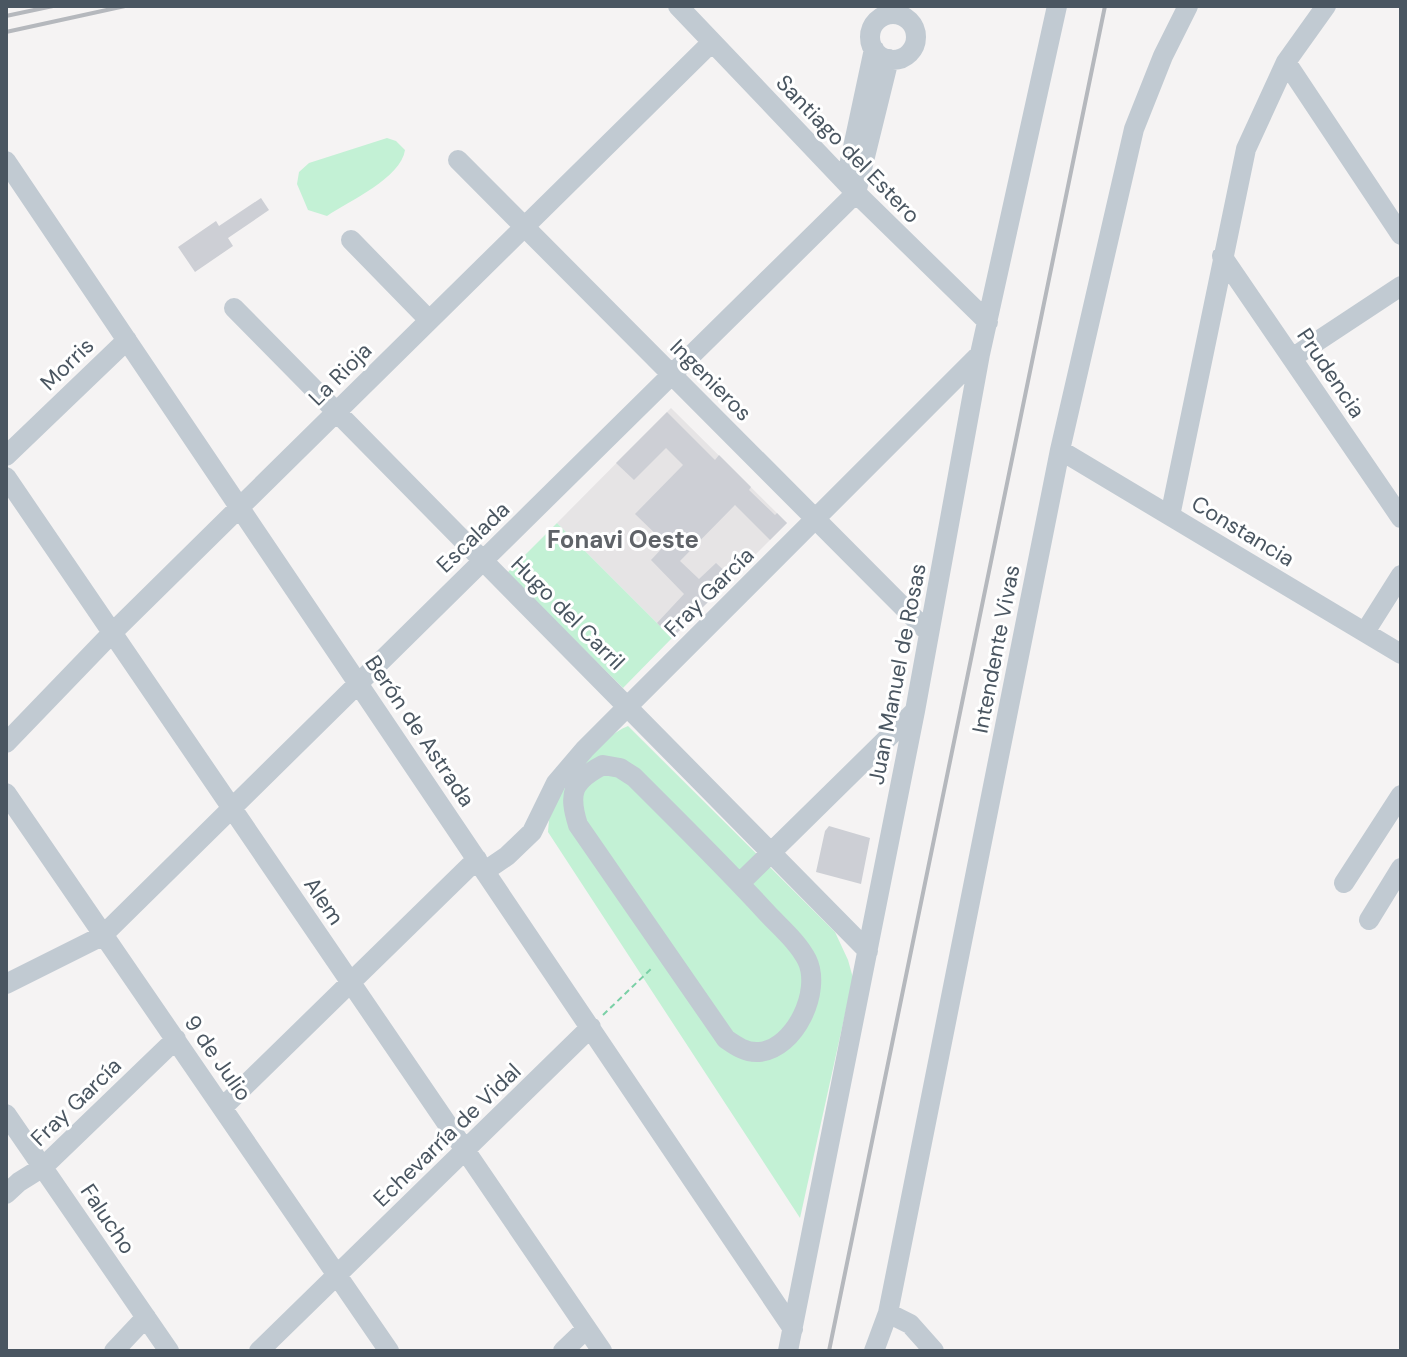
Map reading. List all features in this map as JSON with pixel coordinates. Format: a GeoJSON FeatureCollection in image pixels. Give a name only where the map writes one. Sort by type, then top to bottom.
{"type":"FeatureCollection","features":[{"type":"Feature","properties":{"kind":"street","name":"Santiago del Estero"},"geometry":{"type":"LineString","coordinates":[[678,6],[851,188],[988,322]]}},
{"type":"Feature","properties":{"kind":"street","name":"Juan Manuel de Rosas"},"geometry":{"type":"LineString","coordinates":[[788,1351],[915,711],[980,354],[1057,6]]}},
{"type":"Feature","properties":{"kind":"street","name":"Intendente Vivas"},"geometry":{"type":"LineString","coordinates":[[888,1313],[1060,450],[1134,129],[1163,56],[1188,6]]}},
{"type":"Feature","properties":{"kind":"street"},"geometry":{"type":"LineString","coordinates":[[1170,516],[1246,149],[1286,62],[1326,6]]}},
{"type":"Feature","properties":{"kind":"street","name":"La Rioja"},"geometry":{"type":"LineString","coordinates":[[6,743],[112,633],[711,43]]}},
{"type":"Feature","properties":{"kind":"street"},"geometry":{"type":"LineString","coordinates":[[851,188],[882,54]]}},
{"type":"Feature","properties":{"kind":"street"},"geometry":{"type":"LineString","coordinates":[[1286,62],[1401,235]]}},
{"type":"Feature","properties":{"kind":"street","name":"Ingenieros"},"geometry":{"type":"LineString","coordinates":[[458,160],[929,633]]}},
{"type":"Feature","properties":{"kind":"street","name":"Berón de Astrada"},"geometry":{"type":"LineString","coordinates":[[7,165],[793,1329]]}},
{"type":"Feature","properties":{"kind":"street","name":"Escalada"},"geometry":{"type":"LineString","coordinates":[[6,984],[102,936],[672,375],[851,188]]}},
{"type":"Feature","properties":{"kind":"street"},"geometry":{"type":"LineString","coordinates":[[351,240],[429,320]]}},
{"type":"Feature","properties":{"kind":"street","name":"Prudencia"},"geometry":{"type":"LineString","coordinates":[[1222,256],[1401,518]]}},
{"type":"Feature","properties":{"kind":"street"},"geometry":{"type":"LineString","coordinates":[[1292,358],[1401,286]]}},
{"type":"Feature","properties":{"kind":"street","name":"Hugo del Carril"},"geometry":{"type":"LineString","coordinates":[[234,308],[868,951]]}},
{"type":"Feature","properties":{"kind":"street","name":"Morris"},"geometry":{"type":"LineString","coordinates":[[6,456],[127,340]]}},
{"type":"Feature","properties":{"kind":"street","name":"Fray García"},"geometry":{"type":"LineString","coordinates":[[223,1107],[350,982],[481,865],[507,856],[532,832],[556,783],[585,749],[980,354]]}},
{"type":"Feature","properties":{"kind":"street","name":"Constancia"},"geometry":{"type":"LineString","coordinates":[[1060,450],[1401,654]]}},
{"type":"Feature","properties":{"kind":"street","name":"Alem"},"geometry":{"type":"LineString","coordinates":[[6,477],[602,1351]]}},
{"type":"Feature","properties":{"kind":"street"},"geometry":{"type":"LineString","coordinates":[[1365,632],[1401,575]]}},
{"type":"Feature","properties":{"kind":"street"},"geometry":{"type":"LineString","coordinates":[[740,883],[915,711]]}},
{"type":"Feature","properties":{"kind":"street"},"geometry":{"type":"LineString","coordinates":[[603,765],[620,768],[634,777],[796,944],[808,961],[811,981],[807,1005],[796,1028],[779,1045],[760,1052],[742,1050],[726,1039],[667,953],[578,825],[571,804],[574,787],[587,773],[603,765]]}},
{"type":"Feature","properties":{"kind":"street","name":"9 de Julio"},"geometry":{"type":"LineString","coordinates":[[6,793],[389,1351]]}},
{"type":"Feature","properties":{"kind":"street"},"geometry":{"type":"LineString","coordinates":[[1344,883],[1401,795]]}},
{"type":"Feature","properties":{"kind":"street"},"geometry":{"type":"LineString","coordinates":[[1369,920],[1401,868]]}},
{"type":"Feature","properties":{"kind":"street","name":"Echevarría de Vidal"},"geometry":{"type":"LineString","coordinates":[[259,1351],[591,1027]]}},
{"type":"Feature","properties":{"kind":"street","name":"Fray García"},"geometry":{"type":"LineString","coordinates":[[6,1194],[43,1167],[176,1039]]}},
{"type":"Feature","properties":{"kind":"street","name":"Falucho"},"geometry":{"type":"LineString","coordinates":[[6,1114],[169,1351]]}},
{"type":"Feature","properties":{"kind":"street"},"geometry":{"type":"LineString","coordinates":[[874,1351],[888,1313],[910,1324],[934,1351]]}},
{"type":"Feature","properties":{"kind":"street"},"geometry":{"type":"LineString","coordinates":[[114,1351],[146,1317]]}},
{"type":"Feature","properties":{"kind":"street"},"geometry":{"type":"LineString","coordinates":[[563,1351],[586,1329]]}},
{"type":"Feature","properties":{"kind":"path"},"geometry":{"type":"LineString","coordinates":[[591,1027],[667,953]]}},
{"type":"Feature","properties":{"kind":"shaded area"},"geometry":{"type":"Polygon","coordinates":[[[671,408],[787,523],[672,638],[557,523],[671,408]]]}},
{"type":"Feature","properties":{"kind":"green space"},"geometry":{"type":"Polygon","coordinates":[[[387,138],[396,141],[405,150],[394,170],[327,216],[308,210],[297,184],[299,172],[309,163],[387,138]]]}},
{"type":"Feature","properties":{"kind":"green space"},"geometry":{"type":"Polygon","coordinates":[[[557,523],[672,638],[623,688],[507,573],[557,523]]]}},
{"type":"Feature","properties":{"kind":"green space"},"geometry":{"type":"Polygon","coordinates":[[[628,726],[835,932],[848,960],[853,978],[800,1218],[548,832],[552,805],[567,780],[608,738],[628,726]]]}},
{"type":"Feature","properties":{"kind":"building"},"geometry":{"type":"Polygon","coordinates":[[[261,198],[269,210],[228,238],[233,246],[195,272],[178,247],[216,221],[219,226],[261,198]]]}},
{"type":"Feature","properties":{"kind":"building"},"geometry":{"type":"Polygon","coordinates":[[[667,412],[715,460],[719,455],[751,487],[749,490],[787,523],[770,540],[735,505],[680,561],[699,579],[716,563],[732,578],[672,638],[657,623],[684,594],[651,560],[666,544],[635,514],[683,465],[666,448],[634,480],[616,463],[667,412]]]}},
{"type":"Feature","properties":{"kind":"building"},"geometry":{"type":"Polygon","coordinates":[[[829,826],[870,838],[861,884],[816,872],[825,831],[829,826]]]}},
{"type":"Feature","properties":{"kind":"railway"},"geometry":{"type":"LineString","coordinates":[[6,16],[53,6]]}},
{"type":"Feature","properties":{"kind":"railway"},"geometry":{"type":"LineString","coordinates":[[6,32],[125,6]]}},
{"type":"Feature","properties":{"kind":"railway"},"geometry":{"type":"LineString","coordinates":[[829,1351],[1105,6]]}},
{"type":"Feature","properties":{"kind":"district","name":"Fonavi Oeste"},"geometry":{"type":"Point","coordinates":[623,539]}}]}
